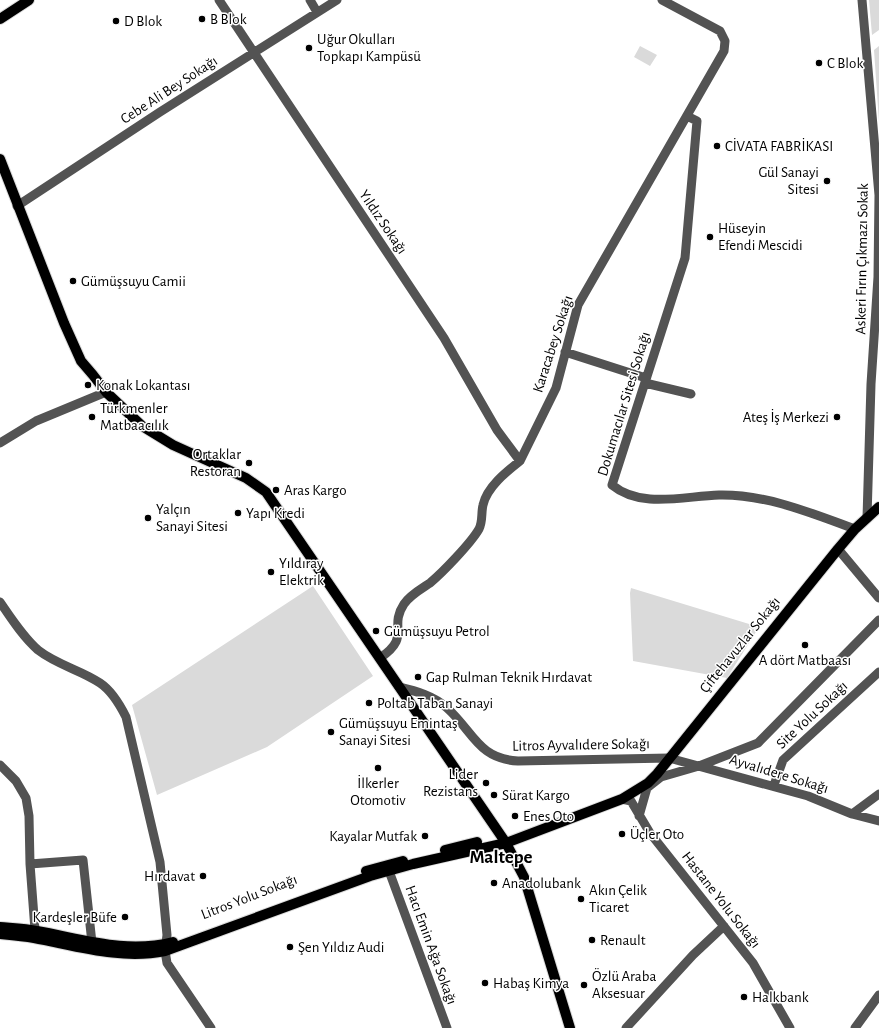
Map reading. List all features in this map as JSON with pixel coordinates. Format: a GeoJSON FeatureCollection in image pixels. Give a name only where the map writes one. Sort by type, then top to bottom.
{"type":"FeatureCollection","features":[{"type":"Feature","properties":{"kind":"main road"},"geometry":{"type":"LineString","coordinates":[[0,19],[30,0]]}},
{"type":"Feature","properties":{"kind":"main road"},"geometry":{"type":"LineString","coordinates":[[0,159],[64,323],[81,361],[106,392],[142,426],[173,445],[246,478],[266,492],[506,843],[524,876],[557,981],[569,1028]]}},
{"type":"Feature","properties":{"kind":"main road","name":"Çiftehavuzlar Sokağı"},"geometry":{"type":"LineString","coordinates":[[622,799],[648,782],[666,766],[838,549],[855,529],[875,514]]}},
{"type":"Feature","properties":{"kind":"main road","name":"Litros Yolu Sokağı"},"geometry":{"type":"LineString","coordinates":[[0,934],[31,937],[104,953],[156,952],[186,938],[261,908],[479,841],[497,840],[506,843],[622,799]]}},
{"type":"Feature","properties":{"kind":"main road","name":"Litros Yolu Sokağı"},"geometry":{"type":"LineString","coordinates":[[0,927],[35,930],[92,943],[120,946],[165,947]]}},
{"type":"Feature","properties":{"kind":"main road"},"geometry":{"type":"LineString","coordinates":[[557,981],[568,998],[576,1028]]}},
{"type":"Feature","properties":{"kind":"street","name":"Yıldız Sokağı"},"geometry":{"type":"LineString","coordinates":[[220,0],[253,52],[444,338],[497,430],[520,461]]}},
{"type":"Feature","properties":{"kind":"street"},"geometry":{"type":"LineString","coordinates":[[310,0],[317,12]]}},
{"type":"Feature","properties":{"kind":"street","name":"Cebe Ali Bey Sokağı"},"geometry":{"type":"LineString","coordinates":[[18,206],[160,112],[337,0]]}},
{"type":"Feature","properties":{"kind":"street","name":"Karacabey Sokağı"},"geometry":{"type":"LineString","coordinates":[[380,658],[392,650],[396,644],[398,637],[398,619],[405,602],[431,582],[479,529],[482,522],[483,504],[489,492],[509,470],[520,461],[556,388],[578,305],[724,51],[725,41],[722,34],[717,29],[662,0]]}},
{"type":"Feature","properties":{"kind":"street","name":"Askeri Fırın Çıkmazı Sokak"},"geometry":{"type":"LineString","coordinates":[[862,0],[878,186],[878,276],[871,384],[875,514]]}},
{"type":"Feature","properties":{"kind":"street","name":"Dokumacılar Sitesi Sokağı"},"geometry":{"type":"LineString","coordinates":[[687,116],[697,121],[685,258],[612,484],[617,489],[631,496],[658,499],[718,495],[745,496],[784,504],[855,529]]}},
{"type":"Feature","properties":{"kind":"street"},"geometry":{"type":"LineString","coordinates":[[565,352],[646,381],[691,394]]}},
{"type":"Feature","properties":{"kind":"street"},"geometry":{"type":"LineString","coordinates":[[0,443],[36,421],[106,392]]}},
{"type":"Feature","properties":{"kind":"street"},"geometry":{"type":"LineString","coordinates":[[838,549],[879,598]]}},
{"type":"Feature","properties":{"kind":"street"},"geometry":{"type":"LineString","coordinates":[[0,602],[17,626],[38,650],[60,664],[101,684],[117,700],[126,717],[160,862],[167,935],[165,947],[167,963],[211,1028]]}},
{"type":"Feature","properties":{"kind":"street"},"geometry":{"type":"LineString","coordinates":[[639,816],[647,788],[655,781],[666,766],[699,766],[758,743],[879,620]]}},
{"type":"Feature","properties":{"kind":"street","name":"Site Yolu Sokağı"},"geometry":{"type":"LineString","coordinates":[[774,786],[783,760],[879,672]]}},
{"type":"Feature","properties":{"kind":"street","name":"Litros Ayvalıdere Sokağı"},"geometry":{"type":"LineString","coordinates":[[400,687],[413,690],[438,701],[448,709],[486,751],[499,759],[518,761],[666,766]]}},
{"type":"Feature","properties":{"kind":"street"},"geometry":{"type":"LineString","coordinates":[[0,765],[16,781],[26,798],[29,816],[30,864],[35,930]]}},
{"type":"Feature","properties":{"kind":"street","name":"Ayvalıdere Sokağı"},"geometry":{"type":"LineString","coordinates":[[666,766],[699,766],[808,796],[852,814],[879,822]]}},
{"type":"Feature","properties":{"kind":"street"},"geometry":{"type":"LineString","coordinates":[[852,814],[879,794]]}},
{"type":"Feature","properties":{"kind":"street","name":"Hastane Yolu Sokağı"},"geometry":{"type":"LineString","coordinates":[[622,799],[631,801],[650,833],[753,963],[790,1028]]}},
{"type":"Feature","properties":{"kind":"street"},"geometry":{"type":"LineString","coordinates":[[30,864],[83,860],[92,943]]}},
{"type":"Feature","properties":{"kind":"street","name":"Hacı Emin Ağa Sokağı"},"geometry":{"type":"LineString","coordinates":[[388,868],[447,1028]]}},
{"type":"Feature","properties":{"kind":"street"},"geometry":{"type":"LineString","coordinates":[[626,1028],[693,955],[724,926]]}},
{"type":"Feature","properties":{"kind":"street"},"geometry":{"type":"LineString","coordinates":[[855,1028],[879,994]]}},
{"type":"Feature","properties":{"kind":"shaded area"},"geometry":{"type":"Polygon","coordinates":[[[869,0],[879,0],[879,30],[872,35],[869,0]]]}},
{"type":"Feature","properties":{"kind":"shaded area"},"geometry":{"type":"Polygon","coordinates":[[[640,46],[657,55],[650,66],[634,57],[640,46]]]}},
{"type":"Feature","properties":{"kind":"shaded area"},"geometry":{"type":"Polygon","coordinates":[[[879,46],[879,122],[874,50],[879,46]]]}},
{"type":"Feature","properties":{"kind":"shaded area"},"geometry":{"type":"Polygon","coordinates":[[[313,586],[373,676],[267,747],[157,795],[132,705],[313,586]]]}},
{"type":"Feature","properties":{"kind":"shaded area"},"geometry":{"type":"Polygon","coordinates":[[[631,588],[759,627],[727,678],[633,661],[631,588]]]}},
{"type":"Feature","properties":{"kind":"place","name":"B Blok"},"geometry":{"type":"Point","coordinates":[202,19]}},
{"type":"Feature","properties":{"kind":"place","name":"D Blok"},"geometry":{"type":"Point","coordinates":[116,21]}},
{"type":"Feature","properties":{"kind":"place","name":"Uğur Okulları Topkapı Kampüsü"},"geometry":{"type":"Point","coordinates":[309,48]}},
{"type":"Feature","properties":{"kind":"place","name":"C Blok"},"geometry":{"type":"Point","coordinates":[819,63]}},
{"type":"Feature","properties":{"kind":"place","name":"CİVATA FABRİKASI"},"geometry":{"type":"Point","coordinates":[717,146]}},
{"type":"Feature","properties":{"kind":"place","name":"Gül Sanayi Sitesi"},"geometry":{"type":"Point","coordinates":[827,181]}},
{"type":"Feature","properties":{"kind":"place","name":"Hüseyin Efendi Mescidi"},"geometry":{"type":"Point","coordinates":[710,237]}},
{"type":"Feature","properties":{"kind":"place","name":"Gümüşsuyu Camii"},"geometry":{"type":"Point","coordinates":[73,281]}},
{"type":"Feature","properties":{"kind":"place","name":"Konak Lokantası"},"geometry":{"type":"Point","coordinates":[88,385]}},
{"type":"Feature","properties":{"kind":"place","name":"Türkmenler Matbaacılık"},"geometry":{"type":"Point","coordinates":[92,417]}},
{"type":"Feature","properties":{"kind":"place","name":"Ateş İş Merkezi"},"geometry":{"type":"Point","coordinates":[837,417]}},
{"type":"Feature","properties":{"kind":"place","name":"Ortaklar Restoran"},"geometry":{"type":"Point","coordinates":[249,463]}},
{"type":"Feature","properties":{"kind":"place","name":"Aras Kargo"},"geometry":{"type":"Point","coordinates":[276,490]}},
{"type":"Feature","properties":{"kind":"place","name":"Yapı Kredi"},"geometry":{"type":"Point","coordinates":[238,513]}},
{"type":"Feature","properties":{"kind":"place","name":"Yalçın Sanayi Sitesi"},"geometry":{"type":"Point","coordinates":[148,518]}},
{"type":"Feature","properties":{"kind":"place","name":"Yıldıray Elektrik"},"geometry":{"type":"Point","coordinates":[271,572]}},
{"type":"Feature","properties":{"kind":"place","name":"Gümüşsuyu Petrol"},"geometry":{"type":"Point","coordinates":[376,631]}},
{"type":"Feature","properties":{"kind":"place","name":"A dört Matbaası"},"geometry":{"type":"Point","coordinates":[805,645]}},
{"type":"Feature","properties":{"kind":"place","name":"Gap Rulman Teknik Hırdavat"},"geometry":{"type":"Point","coordinates":[418,677]}},
{"type":"Feature","properties":{"kind":"place","name":"Poltab Taban Sanayi"},"geometry":{"type":"Point","coordinates":[369,703]}},
{"type":"Feature","properties":{"kind":"place","name":"Gümüşsuyu Emintaş Sanayi Sitesi"},"geometry":{"type":"Point","coordinates":[331,732]}},
{"type":"Feature","properties":{"kind":"place","name":"İlkerler Otomotiv"},"geometry":{"type":"Point","coordinates":[378,768]}},
{"type":"Feature","properties":{"kind":"place","name":"Lider Rezistans"},"geometry":{"type":"Point","coordinates":[486,783]}},
{"type":"Feature","properties":{"kind":"place","name":"Sürat Kargo"},"geometry":{"type":"Point","coordinates":[494,795]}},
{"type":"Feature","properties":{"kind":"place","name":"Enes Oto"},"geometry":{"type":"Point","coordinates":[515,816]}},
{"type":"Feature","properties":{"kind":"place","name":"Üçler Oto"},"geometry":{"type":"Point","coordinates":[622,834]}},
{"type":"Feature","properties":{"kind":"place","name":"Kayalar Mutfak"},"geometry":{"type":"Point","coordinates":[425,836]}},
{"type":"Feature","properties":{"kind":"place","name":"Hırdavat"},"geometry":{"type":"Point","coordinates":[203,876]}},
{"type":"Feature","properties":{"kind":"place","name":"Anadolubank"},"geometry":{"type":"Point","coordinates":[494,883]}},
{"type":"Feature","properties":{"kind":"place","name":"Akın Çelik Ticaret"},"geometry":{"type":"Point","coordinates":[581,899]}},
{"type":"Feature","properties":{"kind":"place","name":"Kardeşler Büfe"},"geometry":{"type":"Point","coordinates":[125,917]}},
{"type":"Feature","properties":{"kind":"place","name":"Renault"},"geometry":{"type":"Point","coordinates":[592,940]}},
{"type":"Feature","properties":{"kind":"place","name":"Şen Yıldız Audi"},"geometry":{"type":"Point","coordinates":[290,947]}},
{"type":"Feature","properties":{"kind":"place","name":"Habaş Kimya"},"geometry":{"type":"Point","coordinates":[485,983]}},
{"type":"Feature","properties":{"kind":"place","name":"Özlü Araba Aksesuar"},"geometry":{"type":"Point","coordinates":[584,985]}},
{"type":"Feature","properties":{"kind":"place","name":"Halkbank"},"geometry":{"type":"Point","coordinates":[744,997]}},
{"type":"Feature","properties":{"kind":"district","name":"Maltepe"},"geometry":{"type":"Point","coordinates":[501,857]}}]}
